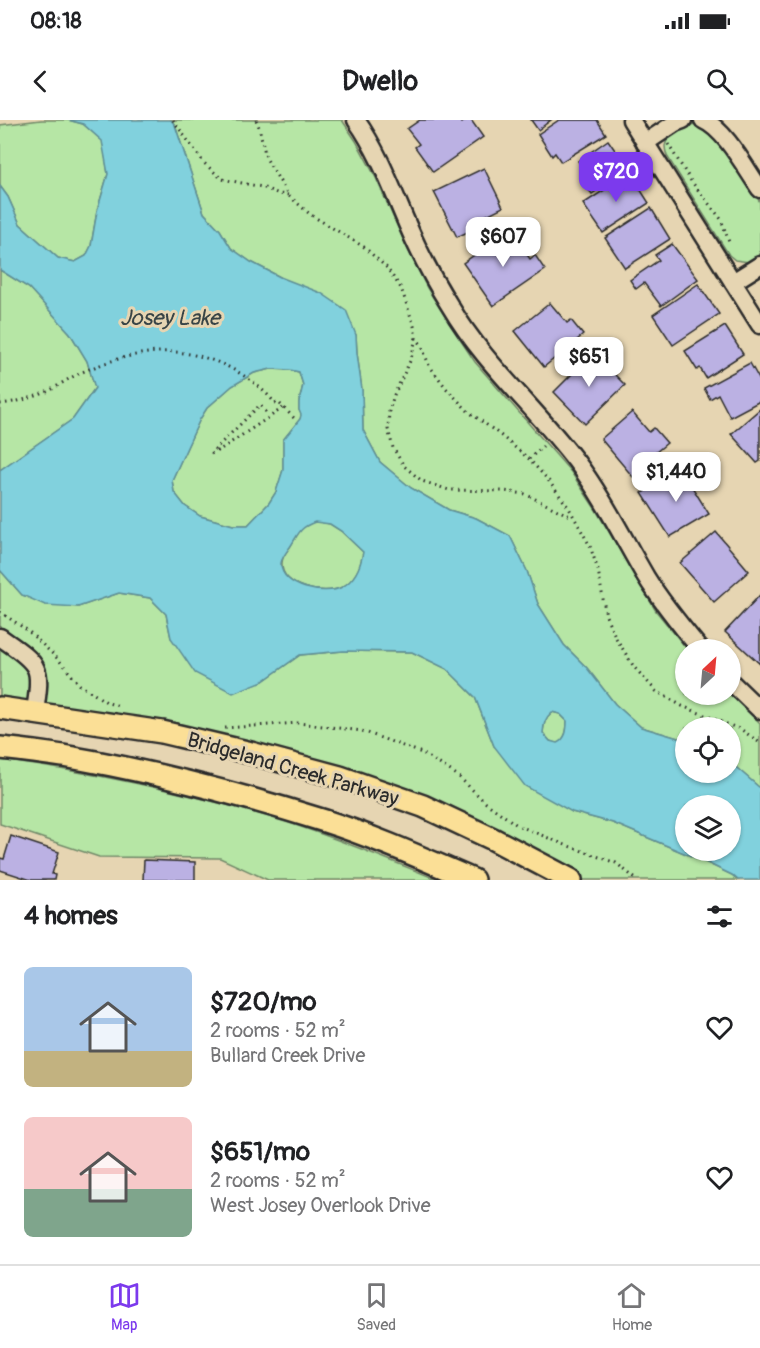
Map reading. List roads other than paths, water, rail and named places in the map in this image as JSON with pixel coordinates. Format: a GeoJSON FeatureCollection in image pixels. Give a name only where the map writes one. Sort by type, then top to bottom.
{"type":"FeatureCollection","features":[{"type":"Feature","properties":{"kind":"main road","name":"Bridgeland Creek Parkway"},"geometry":{"type":"LineString","coordinates":[[0,708],[162,732],[340,777],[423,806],[494,839],[570,880]]}},
{"type":"Feature","properties":{"kind":"main road","name":"Bridgeland Creek Parkway"},"geometry":{"type":"LineString","coordinates":[[0,748],[64,756],[153,774],[235,795],[327,822],[405,851],[473,880]]}},
{"type":"Feature","properties":{"kind":"street"},"geometry":{"type":"LineString","coordinates":[[356,120],[379,159],[417,246],[455,314],[504,379],[576,461],[600,495],[647,579],[692,639]]}},
{"type":"Feature","properties":{"kind":"street"},"geometry":{"type":"LineString","coordinates":[[631,120],[760,325]]}},
{"type":"Feature","properties":{"kind":"street"},"geometry":{"type":"LineString","coordinates":[[645,142],[683,120]]}},
{"type":"Feature","properties":{"kind":"street"},"geometry":{"type":"LineString","coordinates":[[703,120],[711,123],[722,133],[760,189]]}},
{"type":"Feature","properties":{"kind":"street"},"geometry":{"type":"LineString","coordinates":[[733,282],[760,265]]}},
{"type":"Feature","properties":{"kind":"street"},"geometry":{"type":"LineString","coordinates":[[0,637],[19,651],[36,669],[38,677],[35,713]]}},
{"type":"Feature","properties":{"kind":"street"},"geometry":{"type":"LineString","coordinates":[[741,692],[760,710]]}},
{"type":"Feature","properties":{"kind":"water","name":"Josey Lake"},"geometry":{"type":"Polygon","coordinates":[[[68,120],[171,120],[175,125],[204,213],[220,230],[231,248],[251,262],[280,277],[321,293],[346,310],[356,335],[362,390],[363,430],[380,462],[411,488],[449,510],[476,518],[510,536],[527,571],[538,604],[564,645],[587,668],[615,704],[641,727],[675,737],[675,783],[741,783],[741,772],[760,788],[760,880],[738,880],[703,861],[741,861],[741,795],[675,795],[675,849],[613,823],[572,812],[525,786],[494,746],[475,697],[447,669],[412,652],[343,651],[300,655],[263,681],[233,693],[195,673],[171,638],[166,614],[150,598],[119,593],[78,607],[45,605],[22,595],[0,570],[0,470],[73,419],[95,388],[87,361],[70,333],[29,288],[0,270],[0,186],[8,197],[20,224],[58,258],[75,262],[86,256],[91,246],[97,211],[108,174],[102,141],[83,124],[68,120]],[[271,369],[254,373],[232,386],[207,408],[200,419],[172,480],[174,492],[185,506],[200,516],[233,525],[248,525],[276,492],[283,470],[283,440],[300,419],[299,402],[303,385],[299,372],[271,369]],[[315,522],[300,532],[283,556],[281,563],[283,572],[288,579],[305,588],[335,590],[342,587],[357,572],[363,552],[330,524],[315,522]],[[552,712],[545,721],[543,733],[550,741],[557,743],[564,737],[567,721],[560,714],[552,712]]]}}]}
